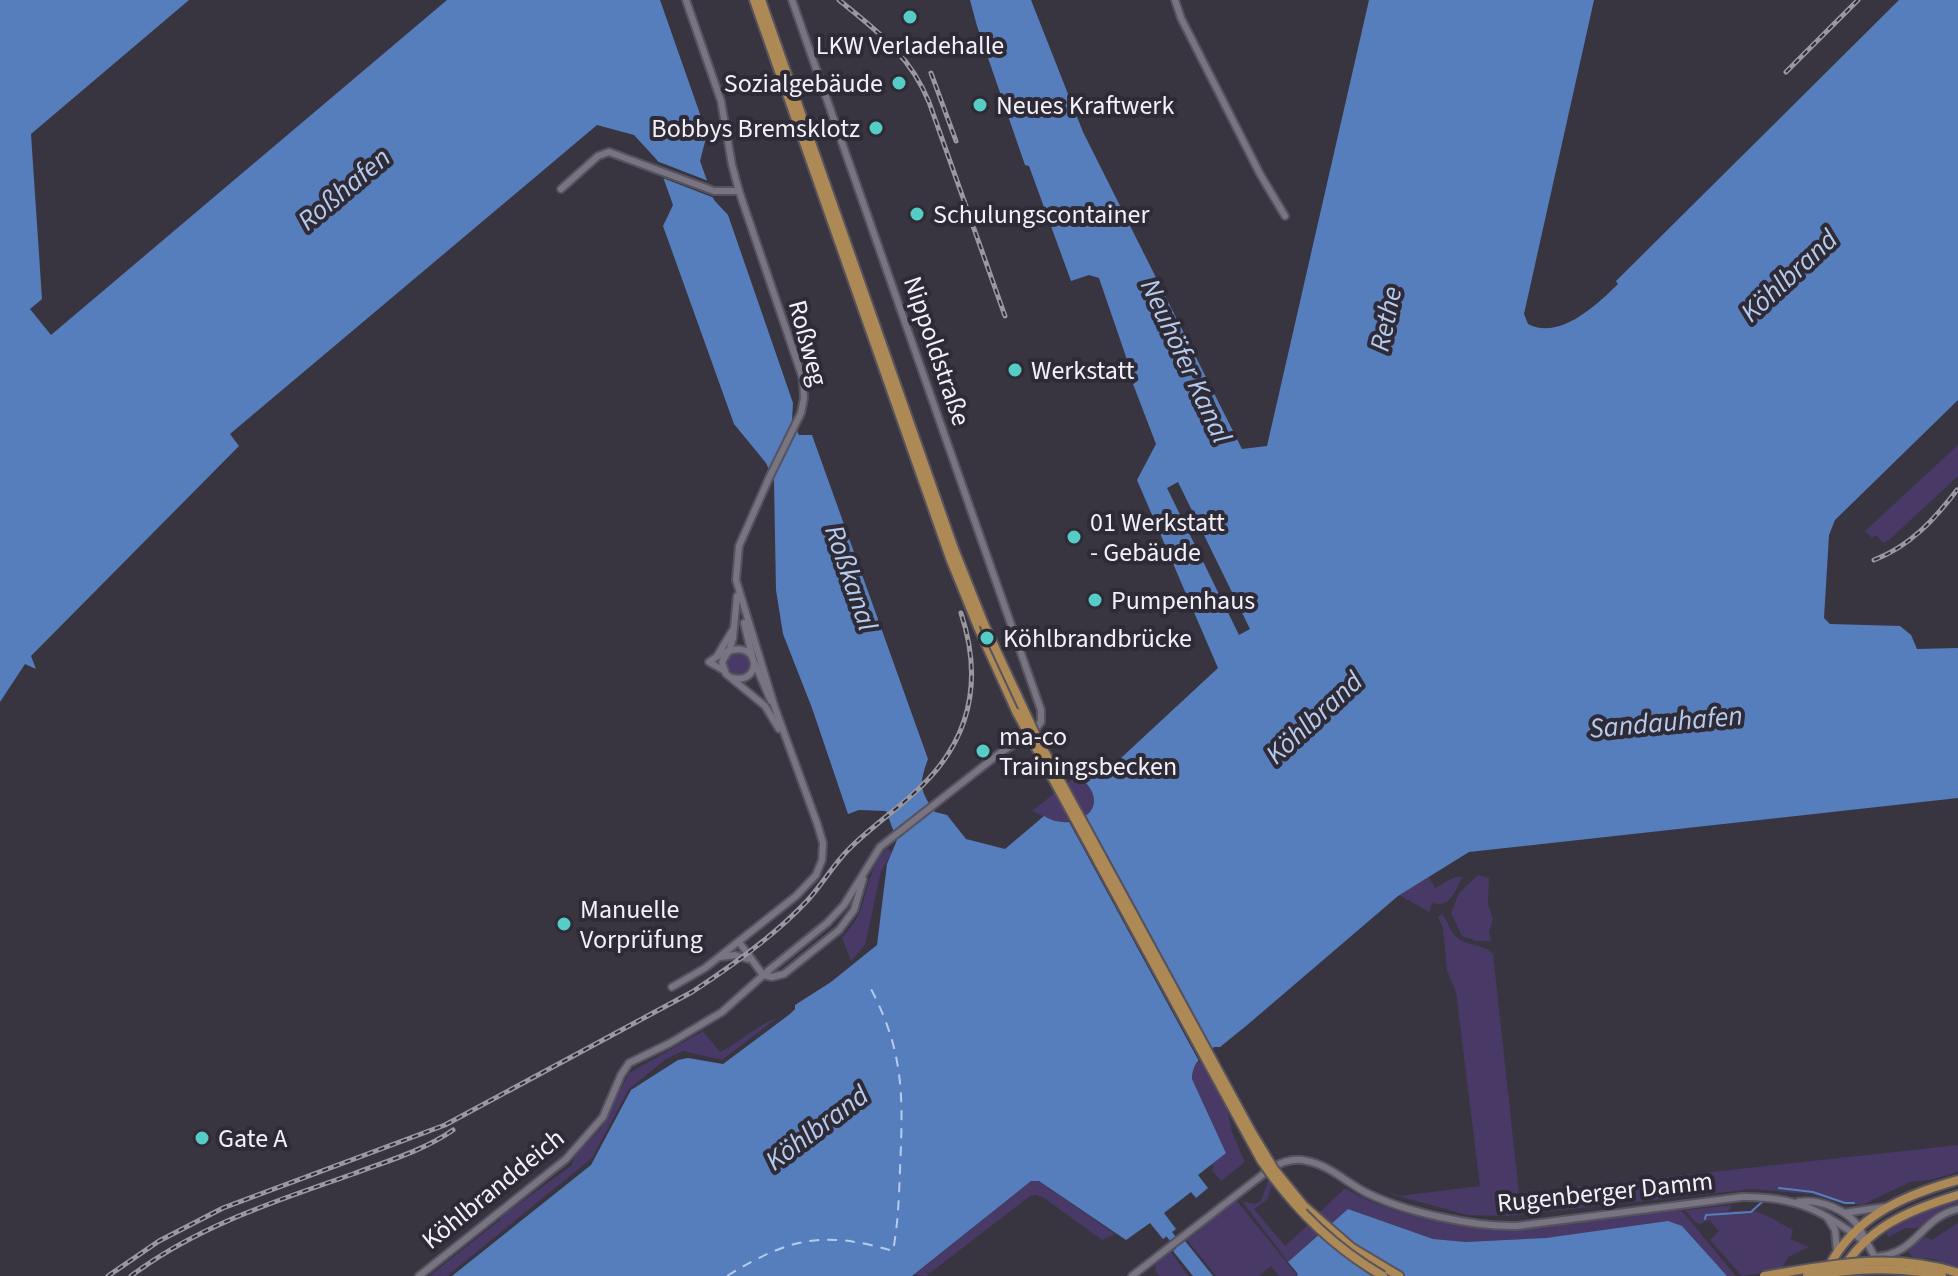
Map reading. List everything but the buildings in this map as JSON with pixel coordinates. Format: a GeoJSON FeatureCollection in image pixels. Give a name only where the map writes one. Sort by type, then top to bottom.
{"type":"FeatureCollection","features":[{"type":"Feature","properties":{"kind":"main road"},"geometry":{"type":"LineString","coordinates":[[754,0],[950,558],[990,656],[1031,741],[1249,1141],[1269,1172],[1315,1226],[1347,1253],[1383,1276]]}},
{"type":"Feature","properties":{"kind":"main road"},"geometry":{"type":"LineString","coordinates":[[761,0],[963,573],[1030,724],[1274,1169],[1304,1206],[1332,1232],[1399,1276]]}},
{"type":"Feature","properties":{"kind":"main road"},"geometry":{"type":"LineString","coordinates":[[1824,1276],[1837,1251],[1856,1230],[1885,1207],[1910,1195],[1958,1180]]}},
{"type":"Feature","properties":{"kind":"main road"},"geometry":{"type":"LineString","coordinates":[[1839,1276],[1865,1242],[1905,1213],[1958,1195]]}},
{"type":"Feature","properties":{"kind":"main road"},"geometry":{"type":"LineString","coordinates":[[1764,1276],[1887,1260],[1920,1263],[1958,1273]]}},
{"type":"Feature","properties":{"kind":"main road"},"geometry":{"type":"LineString","coordinates":[[1807,1276],[1877,1268],[1942,1276]]}},
{"type":"Feature","properties":{"kind":"street","name":"Roßweg"},"geometry":{"type":"LineString","coordinates":[[672,987],[718,958],[805,889],[818,872],[823,843],[738,593],[735,569],[739,546],[803,407],[803,379],[739,191],[721,101],[686,0]]}},
{"type":"Feature","properties":{"kind":"street","name":"Nippoldstraße"},"geometry":{"type":"LineString","coordinates":[[792,0],[1042,715]]}},
{"type":"Feature","properties":{"kind":"street"},"geometry":{"type":"LineString","coordinates":[[1175,0],[1181,18],[1243,140],[1285,216]]}},
{"type":"Feature","properties":{"kind":"street"},"geometry":{"type":"LineString","coordinates":[[561,189],[603,153],[615,153],[714,191],[739,191]]}},
{"type":"Feature","properties":{"kind":"street","name":"Roßweg"},"geometry":{"type":"LineString","coordinates":[[723,670],[735,625],[738,593]]}},
{"type":"Feature","properties":{"kind":"street","name":"Roßweg"},"geometry":{"type":"LineString","coordinates":[[743,608],[753,659],[775,708]]}},
{"type":"Feature","properties":{"kind":"street","name":"Roßweg"},"geometry":{"type":"LineString","coordinates":[[735,625],[717,656],[709,662],[765,706],[788,746]]}},
{"type":"Feature","properties":{"kind":"street"},"geometry":{"type":"LineString","coordinates":[[717,656],[742,649],[753,659],[753,669],[747,677],[737,680],[729,677]]}},
{"type":"Feature","properties":{"kind":"street","name":"Köhlbranddeich"},"geometry":{"type":"LineString","coordinates":[[419,1276],[582,1143],[603,1117],[629,1063],[655,1052],[717,1016],[834,917],[876,851],[891,837],[1000,753],[1032,733],[1041,722],[1042,715]]}},
{"type":"Feature","properties":{"kind":"street","name":"Köhlbranddeich"},"geometry":{"type":"LineString","coordinates":[[763,975],[772,977],[784,974],[839,930],[854,910],[866,867]]}},
{"type":"Feature","properties":{"kind":"street"},"geometry":{"type":"LineString","coordinates":[[739,942],[763,975]]}},
{"type":"Feature","properties":{"kind":"street"},"geometry":{"type":"LineString","coordinates":[[718,958],[735,955],[751,961]]}},
{"type":"Feature","properties":{"kind":"street","name":"Rugenberger Damm"},"geometry":{"type":"LineString","coordinates":[[1132,1276],[1274,1166],[1296,1160],[1320,1165],[1371,1195],[1492,1226],[1517,1226],[1742,1197],[1815,1201],[1841,1212],[1865,1242]]}},
{"type":"Feature","properties":{"kind":"street","name":"Rugenberger Damm"},"geometry":{"type":"LineString","coordinates":[[1798,1202],[1856,1230]]}},
{"type":"Feature","properties":{"kind":"street"},"geometry":{"type":"LineString","coordinates":[[1841,1212],[1885,1207]]}},
{"type":"Feature","properties":{"kind":"street"},"geometry":{"type":"LineString","coordinates":[[1865,1242],[1875,1257],[1896,1254],[1937,1217],[1958,1209]]}},
{"type":"Feature","properties":{"kind":"street"},"geometry":{"type":"LineString","coordinates":[[1824,1215],[1835,1230],[1837,1251]]}},
{"type":"Feature","properties":{"kind":"shaded area"},"geometry":{"type":"Polygon","coordinates":[[[1958,445],[1958,476],[1889,540],[1883,543],[1876,535],[1872,538],[1865,531],[1958,445]]]}},
{"type":"Feature","properties":{"kind":"shaded area"},"geometry":{"type":"Polygon","coordinates":[[[738,652],[746,656],[750,664],[746,672],[738,676],[730,672],[726,664],[730,656],[738,652]]]}},
{"type":"Feature","properties":{"kind":"shaded area"},"geometry":{"type":"Polygon","coordinates":[[[1079,774],[1091,788],[1094,797],[1091,809],[1082,819],[1063,823],[1032,811],[1079,774]]]}},
{"type":"Feature","properties":{"kind":"shaded area"},"geometry":{"type":"Polygon","coordinates":[[[888,848],[892,853],[881,871],[865,945],[851,961],[842,938],[859,913],[873,869],[888,848]]]}},
{"type":"Feature","properties":{"kind":"shaded area"},"geometry":{"type":"Polygon","coordinates":[[[1478,875],[1489,878],[1488,905],[1493,919],[1489,932],[1491,941],[1476,941],[1462,936],[1451,913],[1459,893],[1478,875]]]}},
{"type":"Feature","properties":{"kind":"shaded area"},"geometry":{"type":"Polygon","coordinates":[[[1429,877],[1435,888],[1455,877],[1463,877],[1448,901],[1432,903],[1429,912],[1399,895],[1429,877]]]}},
{"type":"Feature","properties":{"kind":"shaded area"},"geometry":{"type":"Polygon","coordinates":[[[1442,914],[1456,937],[1493,954],[1519,1193],[1958,1145],[1958,1172],[1910,1182],[1862,1205],[1841,1203],[1811,1194],[1753,1189],[1507,1216],[1468,1215],[1393,1195],[1389,1192],[1400,1196],[1480,1186],[1456,992],[1447,971],[1443,928],[1438,917],[1442,914]]]}},
{"type":"Feature","properties":{"kind":"shaded area"},"geometry":{"type":"Polygon","coordinates":[[[777,1018],[722,1060],[683,1051],[666,1059],[629,1089],[592,1158],[447,1276],[429,1276],[500,1217],[571,1166],[575,1156],[601,1128],[629,1073],[703,1031],[720,1052],[777,1018]]]}},
{"type":"Feature","properties":{"kind":"shaded area"},"geometry":{"type":"Polygon","coordinates":[[[1202,1056],[1226,1102],[1232,1132],[1245,1162],[1221,1181],[1211,1164],[1226,1152],[1192,1079],[1192,1070],[1202,1056]]]}},
{"type":"Feature","properties":{"kind":"shaded area"},"geometry":{"type":"Polygon","coordinates":[[[1270,1176],[1274,1180],[1267,1200],[1254,1209],[1285,1246],[1308,1225],[1319,1234],[1288,1262],[1242,1201],[1254,1204],[1261,1201],[1270,1176]]]}},
{"type":"Feature","properties":{"kind":"shaded area"},"geometry":{"type":"Polygon","coordinates":[[[1031,1181],[1039,1181],[1115,1234],[1102,1240],[1044,1198],[1030,1196],[930,1273],[924,1271],[929,1274],[927,1276],[914,1275],[1031,1181]]]}},
{"type":"Feature","properties":{"kind":"shaded area"},"geometry":{"type":"Polygon","coordinates":[[[1345,1188],[1377,1204],[1412,1215],[1484,1227],[1681,1210],[1736,1276],[1727,1276],[1682,1226],[1466,1242],[1433,1239],[1348,1209],[1332,1223],[1320,1212],[1345,1188]]]}},
{"type":"Feature","properties":{"kind":"shaded area"},"geometry":{"type":"Polygon","coordinates":[[[1236,1200],[1296,1276],[1279,1276],[1271,1266],[1259,1276],[1216,1276],[1187,1240],[1236,1200]]]}},
{"type":"Feature","properties":{"kind":"shaded area"},"geometry":{"type":"Polygon","coordinates":[[[1958,1201],[1958,1205],[1937,1213],[1920,1228],[1906,1228],[1889,1237],[1886,1233],[1913,1215],[1958,1201]]]}},
{"type":"Feature","properties":{"kind":"shaded area"},"geometry":{"type":"Polygon","coordinates":[[[1732,1205],[1728,1212],[1747,1211],[1769,1217],[1793,1230],[1790,1239],[1809,1247],[1788,1257],[1781,1270],[1742,1276],[1710,1240],[1719,1231],[1709,1220],[1701,1224],[1695,1222],[1685,1210],[1732,1205]]]}},
{"type":"Feature","properties":{"kind":"shaded area"},"geometry":{"type":"Polygon","coordinates":[[[1958,1223],[1958,1268],[1933,1259],[1913,1257],[1908,1252],[1923,1236],[1932,1240],[1958,1223]]]}},
{"type":"Feature","properties":{"kind":"shaded area"},"geometry":{"type":"Polygon","coordinates":[[[1171,1252],[1188,1276],[1160,1276],[1155,1271],[1156,1264],[1171,1252]]]}},
{"type":"Feature","properties":{"kind":"water"},"geometry":{"type":"Polygon","coordinates":[[[0,0],[189,0],[31,134],[42,299],[30,309],[51,335],[447,0],[660,0],[707,134],[700,161],[714,200],[728,215],[793,403],[792,420],[799,435],[812,435],[928,759],[922,781],[923,792],[935,812],[947,815],[966,839],[1005,849],[1044,816],[1066,822],[1085,816],[1094,802],[1085,782],[1103,767],[1107,771],[1218,668],[1137,480],[1156,444],[1099,278],[1089,275],[1071,281],[1029,166],[1025,165],[970,0],[1031,0],[1083,132],[1242,449],[1267,446],[1369,0],[1594,0],[1524,314],[1528,324],[1552,328],[1577,318],[1610,292],[1618,284],[1616,281],[1899,0],[1958,0],[1958,400],[1835,520],[1829,535],[1824,618],[1830,624],[1900,626],[1911,635],[1917,649],[1958,648],[1958,798],[1469,852],[1398,896],[1246,1026],[1198,1060],[1192,1079],[1226,1153],[1198,1175],[1208,1188],[1196,1198],[1191,1192],[1164,1213],[1176,1229],[1163,1239],[1150,1223],[1126,1240],[1039,1181],[1031,1181],[912,1276],[452,1276],[591,1165],[631,1090],[678,1060],[688,1058],[723,1064],[790,1014],[795,1005],[831,982],[877,945],[887,864],[897,840],[886,811],[859,810],[848,814],[783,634],[776,590],[774,481],[766,463],[734,424],[663,226],[673,205],[657,160],[634,135],[597,125],[230,434],[239,446],[31,656],[36,669],[25,664],[0,702],[0,0]]]}},
{"type":"Feature","properties":{"kind":"water"},"geometry":{"type":"Polygon","coordinates":[[[1348,1209],[1433,1239],[1466,1242],[1546,1238],[1668,1221],[1682,1226],[1727,1276],[1297,1276],[1288,1262],[1348,1209]]]}},
{"type":"Feature","properties":{"kind":"water"},"geometry":{"type":"Polygon","coordinates":[[[1185,1241],[1213,1276],[1193,1276],[1173,1251],[1185,1241]]]}},
{"type":"Feature","properties":{"kind":"pier"},"geometry":{"type":"Polygon","coordinates":[[[654,160],[711,182],[717,199],[660,177],[654,160]]]}},
{"type":"Feature","properties":{"kind":"pier"},"geometry":{"type":"Polygon","coordinates":[[[1178,482],[1250,629],[1239,635],[1167,488],[1178,482]]]}},
{"type":"Feature","properties":{"kind":"pier"},"geometry":{"type":"Polygon","coordinates":[[[1084,812],[1214,1051],[1200,1063],[1068,820],[1084,812]]]}},
{"type":"Feature","properties":{"kind":"waterway"},"geometry":{"type":"LineString","coordinates":[[1779,1188],[1813,1192],[1854,1203]]}},
{"type":"Feature","properties":{"kind":"waterway"},"geometry":{"type":"LineString","coordinates":[[1705,1219],[1706,1215],[1751,1212],[1762,1202]]}},
{"type":"Feature","properties":{"kind":"waterway"},"geometry":{"type":"LineString","coordinates":[[1164,1228],[1184,1252]]}},
{"type":"Feature","properties":{"kind":"ferry route"},"geometry":{"type":"LineString","coordinates":[[727,1276],[769,1253],[807,1241],[846,1241],[893,1251],[898,1210],[901,1099],[896,1056],[871,989]]}},
{"type":"Feature","properties":{"kind":"railway"},"geometry":{"type":"LineString","coordinates":[[839,0],[891,45],[921,85],[1005,316]]}},
{"type":"Feature","properties":{"kind":"railway"},"geometry":{"type":"LineString","coordinates":[[1786,72],[1858,0]]}},
{"type":"Feature","properties":{"kind":"railway"},"geometry":{"type":"LineString","coordinates":[[931,73],[956,141]]}},
{"type":"Feature","properties":{"kind":"railway"},"geometry":{"type":"LineString","coordinates":[[1874,560],[1920,531],[1957,490]]}},
{"type":"Feature","properties":{"kind":"railway"},"geometry":{"type":"LineString","coordinates":[[108,1276],[159,1241],[223,1208],[445,1125],[692,992],[752,950],[794,914],[849,849],[913,794],[948,754],[967,711],[971,688],[968,639],[961,613]]}},
{"type":"Feature","properties":{"kind":"railway"},"geometry":{"type":"LineString","coordinates":[[131,1276],[156,1258],[210,1229],[266,1205],[404,1155],[453,1130]]}},
{"type":"Feature","properties":{"kind":"place","name":"LKW Verladehalle"},"geometry":{"type":"Point","coordinates":[910,17]}},
{"type":"Feature","properties":{"kind":"place","name":"Sozialgebäude"},"geometry":{"type":"Point","coordinates":[899,83]}},
{"type":"Feature","properties":{"kind":"place","name":"Neues Kraftwerk"},"geometry":{"type":"Point","coordinates":[980,105]}},
{"type":"Feature","properties":{"kind":"place","name":"Bobbys Bremsklotz"},"geometry":{"type":"Point","coordinates":[876,128]}},
{"type":"Feature","properties":{"kind":"place","name":"Schulungscontainer"},"geometry":{"type":"Point","coordinates":[917,214]}},
{"type":"Feature","properties":{"kind":"place","name":"Werkstatt"},"geometry":{"type":"Point","coordinates":[1015,370]}},
{"type":"Feature","properties":{"kind":"place","name":"01 Werkstatt - Gebäude"},"geometry":{"type":"Point","coordinates":[1074,537]}},
{"type":"Feature","properties":{"kind":"place","name":"Pumpenhaus"},"geometry":{"type":"Point","coordinates":[1095,600]}},
{"type":"Feature","properties":{"kind":"place","name":"Köhlbrandbrücke"},"geometry":{"type":"Point","coordinates":[987,638]}},
{"type":"Feature","properties":{"kind":"place","name":"ma-co Trainingsbecken"},"geometry":{"type":"Point","coordinates":[983,751]}},
{"type":"Feature","properties":{"kind":"place","name":"Manuelle Vorprüfung"},"geometry":{"type":"Point","coordinates":[564,924]}},
{"type":"Feature","properties":{"kind":"place","name":"Gate A"},"geometry":{"type":"Point","coordinates":[202,1138]}},
{"type":"Feature","properties":{"kind":"water label","name":"Roßhafen"},"geometry":{"type":"Point","coordinates":[344,189]}},
{"type":"Feature","properties":{"kind":"water label","name":"Köhlbrand"},"geometry":{"type":"Point","coordinates":[1789,276]}},
{"type":"Feature","properties":{"kind":"water label","name":"Rethe"},"geometry":{"type":"Point","coordinates":[1386,319]}},
{"type":"Feature","properties":{"kind":"water label","name":"Neuhöfer Kanal"},"geometry":{"type":"Point","coordinates":[1186,361]}},
{"type":"Feature","properties":{"kind":"water label","name":"Roßkanal"},"geometry":{"type":"Point","coordinates":[851,578]}},
{"type":"Feature","properties":{"kind":"water label","name":"Köhlbrand"},"geometry":{"type":"Point","coordinates":[1314,718]}},
{"type":"Feature","properties":{"kind":"water label","name":"Sandauhafen"},"geometry":{"type":"Point","coordinates":[1666,722]}},
{"type":"Feature","properties":{"kind":"water label","name":"Köhlbrand"},"geometry":{"type":"Point","coordinates":[817,1128]}}]}
